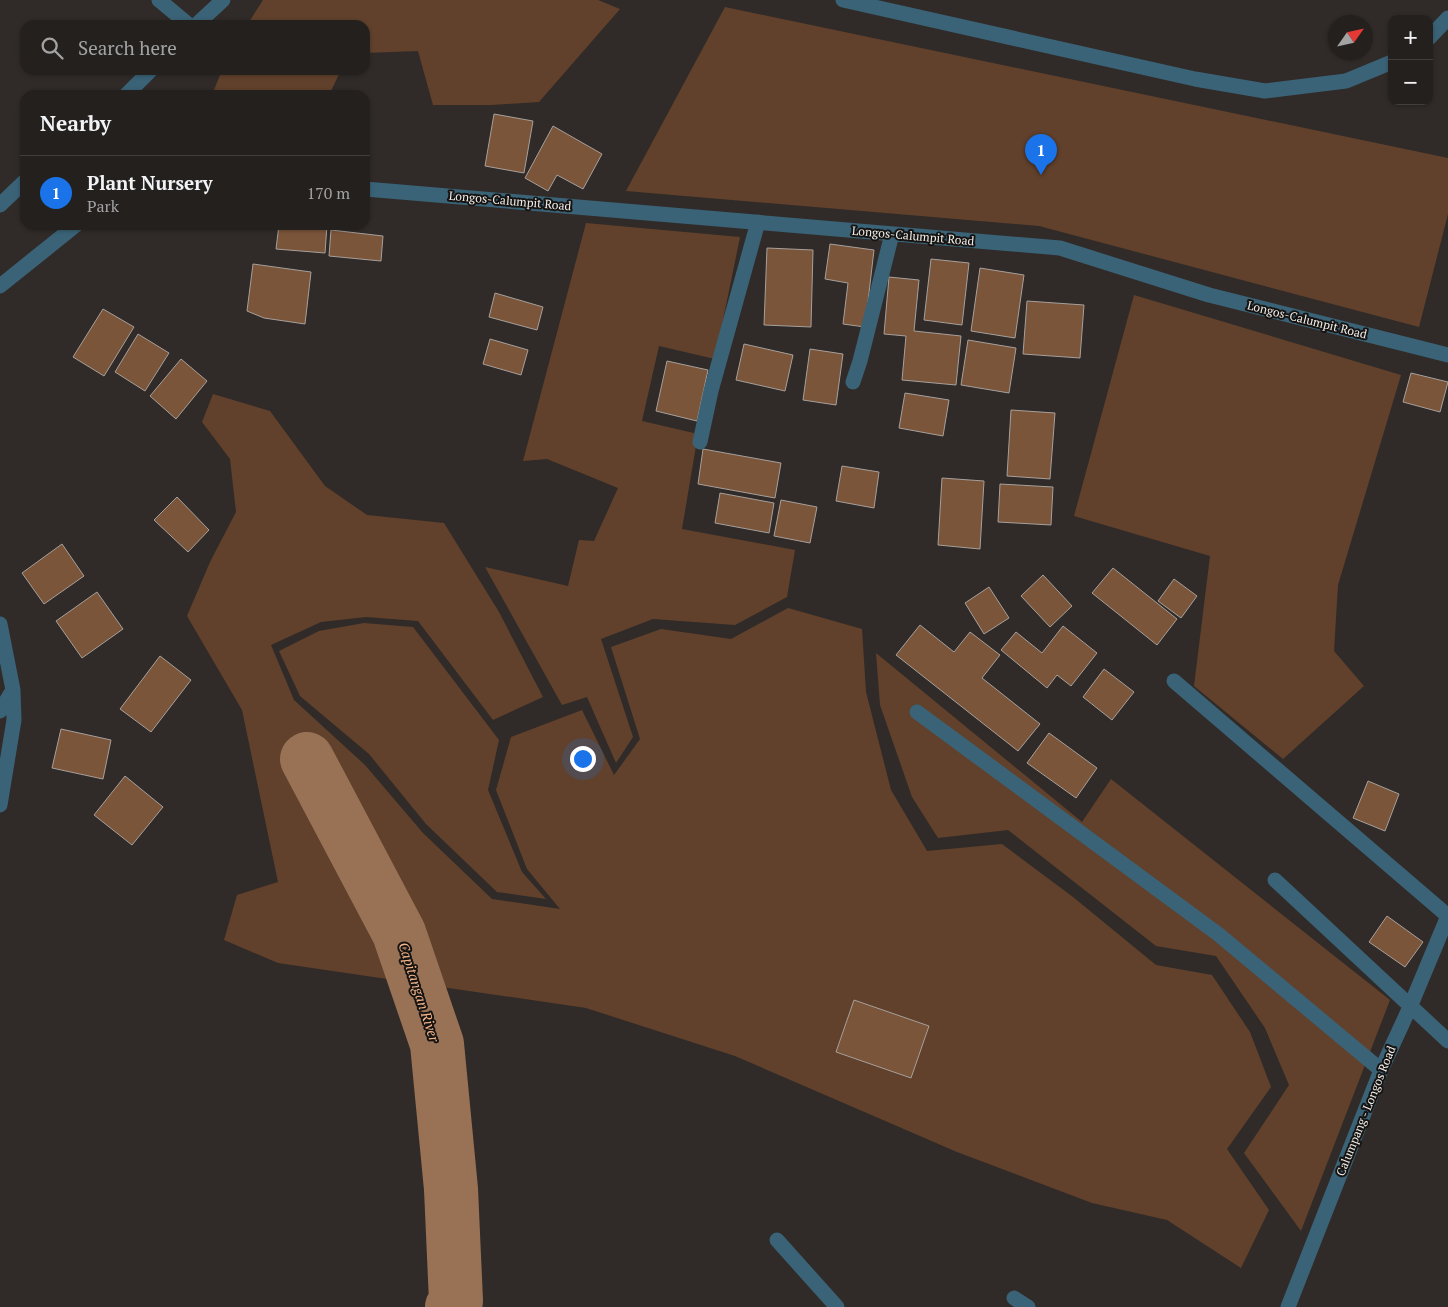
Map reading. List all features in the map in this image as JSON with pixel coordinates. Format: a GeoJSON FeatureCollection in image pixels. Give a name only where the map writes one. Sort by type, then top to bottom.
{"type":"FeatureCollection","features":[{"type":"Feature","properties":{"kind":"street"},"geometry":{"type":"LineString","coordinates":[[159,0],[183,20]]}},
{"type":"Feature","properties":{"kind":"street"},"geometry":{"type":"LineString","coordinates":[[202,20],[224,0]]}},
{"type":"Feature","properties":{"kind":"street"},"geometry":{"type":"LineString","coordinates":[[843,0],[1195,79],[1265,91],[1346,81],[1388,64]]}},
{"type":"Feature","properties":{"kind":"street"},"geometry":{"type":"LineString","coordinates":[[1433,34],[1448,18]]}},
{"type":"Feature","properties":{"kind":"street"},"geometry":{"type":"LineString","coordinates":[[131,90],[146,75]]}},
{"type":"Feature","properties":{"kind":"street"},"geometry":{"type":"LineString","coordinates":[[0,204],[20,186]]}},
{"type":"Feature","properties":{"kind":"street","name":"Longos-Calumpit Road"},"geometry":{"type":"LineString","coordinates":[[370,189],[1060,248],[1209,295],[1448,355]]}},
{"type":"Feature","properties":{"kind":"street"},"geometry":{"type":"LineString","coordinates":[[700,442],[711,390],[758,222]]}},
{"type":"Feature","properties":{"kind":"street"},"geometry":{"type":"LineString","coordinates":[[0,286],[70,230]]}},
{"type":"Feature","properties":{"kind":"street"},"geometry":{"type":"LineString","coordinates":[[853,382],[892,234]]}},
{"type":"Feature","properties":{"kind":"street"},"geometry":{"type":"LineString","coordinates":[[0,624],[13,690],[14,720],[0,805]]}},
{"type":"Feature","properties":{"kind":"street"},"geometry":{"type":"LineString","coordinates":[[1174,681],[1448,916]]}},
{"type":"Feature","properties":{"kind":"street"},"geometry":{"type":"LineString","coordinates":[[0,711],[13,690]]}},
{"type":"Feature","properties":{"kind":"street"},"geometry":{"type":"LineString","coordinates":[[917,712],[1218,934],[1381,1070]]}},
{"type":"Feature","properties":{"kind":"street"},"geometry":{"type":"LineString","coordinates":[[1274,880],[1448,1041]]}},
{"type":"Feature","properties":{"kind":"street","name":"Calumpang - Longos Road"},"geometry":{"type":"LineString","coordinates":[[1288,1307],[1381,1070],[1448,916]]}},
{"type":"Feature","properties":{"kind":"street"},"geometry":{"type":"LineString","coordinates":[[777,1240],[837,1307]]}},
{"type":"Feature","properties":{"kind":"street"},"geometry":{"type":"LineString","coordinates":[[1014,1298],[1028,1307]]}},
{"type":"Feature","properties":{"kind":"shaded area"},"geometry":{"type":"Polygon","coordinates":[[[263,0],[598,0],[620,9],[539,102],[491,105],[433,105],[418,51],[370,53],[370,20],[250,20],[263,0]]]}},
{"type":"Feature","properties":{"kind":"shaded area"},"geometry":{"type":"Polygon","coordinates":[[[725,7],[1448,158],[1448,214],[1419,327],[1039,226],[626,191],[725,7]]]}},
{"type":"Feature","properties":{"kind":"shaded area"},"geometry":{"type":"Polygon","coordinates":[[[220,75],[339,75],[331,90],[214,90],[220,75]]]}},
{"type":"Feature","properties":{"kind":"shaded area"},"geometry":{"type":"Polygon","coordinates":[[[586,223],[740,237],[715,359],[659,346],[642,421],[698,434],[682,529],[795,550],[787,597],[735,625],[653,619],[601,639],[633,737],[616,763],[587,697],[562,705],[485,567],[568,586],[579,540],[594,541],[618,488],[547,459],[523,461],[586,223]]]}},
{"type":"Feature","properties":{"kind":"shaded area"},"geometry":{"type":"Polygon","coordinates":[[[1134,295],[1401,375],[1338,585],[1334,651],[1364,686],[1283,759],[1194,686],[1210,556],[1074,516],[1134,295]]]}},
{"type":"Feature","properties":{"kind":"shaded area"},"geometry":{"type":"Polygon","coordinates":[[[213,394],[270,411],[325,486],[367,515],[444,523],[499,612],[543,697],[493,720],[418,621],[366,617],[321,622],[271,645],[294,700],[365,765],[423,833],[492,899],[560,909],[527,869],[496,790],[511,737],[582,710],[614,775],[640,739],[611,647],[661,629],[731,639],[788,608],[862,629],[866,692],[891,790],[927,851],[1002,844],[1073,897],[1156,965],[1212,975],[1250,1032],[1271,1087],[1227,1149],[1269,1210],[1241,1268],[1167,1220],[1092,1203],[957,1152],[735,1056],[586,1008],[278,963],[224,940],[237,895],[278,882],[242,710],[187,616],[210,562],[236,512],[230,459],[202,422],[213,394]]]}},
{"type":"Feature","properties":{"kind":"shaded area"},"geometry":{"type":"Polygon","coordinates":[[[364,623],[413,627],[499,740],[488,790],[522,872],[546,899],[497,892],[426,824],[369,754],[300,696],[279,651],[319,631],[364,623]]]}},
{"type":"Feature","properties":{"kind":"shaded area"},"geometry":{"type":"Polygon","coordinates":[[[876,653],[1082,822],[1111,779],[1390,1000],[1301,1231],[1244,1153],[1289,1085],[1265,1028],[1216,956],[1156,946],[1008,830],[938,838],[912,797],[880,705],[876,653]]]}},
{"type":"Feature","properties":{"kind":"building"},"geometry":{"type":"Polygon","coordinates":[[[494,114],[533,121],[524,173],[485,166],[494,114]]]}},
{"type":"Feature","properties":{"kind":"building"},"geometry":{"type":"Polygon","coordinates":[[[553,126],[602,154],[583,189],[557,175],[548,191],[525,178],[553,126]]]}},
{"type":"Feature","properties":{"kind":"building"},"geometry":{"type":"Polygon","coordinates":[[[278,230],[327,230],[325,253],[276,249],[278,230]]]}},
{"type":"Feature","properties":{"kind":"building"},"geometry":{"type":"Polygon","coordinates":[[[331,230],[383,236],[381,261],[329,256],[331,230]]]}},
{"type":"Feature","properties":{"kind":"building"},"geometry":{"type":"Polygon","coordinates":[[[830,244],[874,250],[865,327],[843,324],[848,283],[825,279],[830,244]]]}},
{"type":"Feature","properties":{"kind":"building"},"geometry":{"type":"Polygon","coordinates":[[[767,248],[813,250],[811,327],[764,325],[767,248]]]}},
{"type":"Feature","properties":{"kind":"building"},"geometry":{"type":"Polygon","coordinates":[[[931,259],[969,263],[962,325],[924,320],[931,259]]]}},
{"type":"Feature","properties":{"kind":"building"},"geometry":{"type":"Polygon","coordinates":[[[253,264],[311,272],[305,324],[264,318],[247,311],[253,264]]]}},
{"type":"Feature","properties":{"kind":"building"},"geometry":{"type":"Polygon","coordinates":[[[980,268],[1024,275],[1015,338],[971,331],[980,268]]]}},
{"type":"Feature","properties":{"kind":"building"},"geometry":{"type":"Polygon","coordinates":[[[889,277],[919,280],[914,331],[961,336],[956,385],[902,380],[906,336],[884,334],[889,277]]]}},
{"type":"Feature","properties":{"kind":"building"},"geometry":{"type":"Polygon","coordinates":[[[495,293],[543,307],[537,330],[489,317],[495,293]]]}},
{"type":"Feature","properties":{"kind":"building"},"geometry":{"type":"Polygon","coordinates":[[[1027,301],[1084,305],[1080,358],[1023,354],[1027,301]]]}},
{"type":"Feature","properties":{"kind":"building"},"geometry":{"type":"Polygon","coordinates":[[[103,309],[134,327],[104,376],[73,357],[103,309]]]}},
{"type":"Feature","properties":{"kind":"building"},"geometry":{"type":"Polygon","coordinates":[[[138,334],[169,353],[145,391],[115,372],[138,334]]]}},
{"type":"Feature","properties":{"kind":"building"},"geometry":{"type":"Polygon","coordinates":[[[490,339],[528,350],[521,375],[483,364],[490,339]]]}},
{"type":"Feature","properties":{"kind":"building"},"geometry":{"type":"Polygon","coordinates":[[[968,340],[1016,348],[1009,393],[961,385],[968,340]]]}},
{"type":"Feature","properties":{"kind":"building"},"geometry":{"type":"Polygon","coordinates":[[[744,344],[793,355],[785,391],[736,380],[744,344]]]}},
{"type":"Feature","properties":{"kind":"building"},"geometry":{"type":"Polygon","coordinates":[[[810,349],[843,354],[836,405],[803,400],[810,349]]]}},
{"type":"Feature","properties":{"kind":"building"},"geometry":{"type":"Polygon","coordinates":[[[181,359],[207,381],[176,419],[150,396],[181,359]]]}},
{"type":"Feature","properties":{"kind":"building"},"geometry":{"type":"Polygon","coordinates":[[[667,361],[708,370],[697,421],[656,411],[667,361]]]}},
{"type":"Feature","properties":{"kind":"building"},"geometry":{"type":"Polygon","coordinates":[[[1411,373],[1448,382],[1440,412],[1403,402],[1411,373]]]}},
{"type":"Feature","properties":{"kind":"building"},"geometry":{"type":"Polygon","coordinates":[[[905,393],[949,400],[943,436],[899,428],[905,393]]]}},
{"type":"Feature","properties":{"kind":"building"},"geometry":{"type":"Polygon","coordinates":[[[1011,410],[1055,413],[1050,479],[1007,476],[1011,410]]]}},
{"type":"Feature","properties":{"kind":"building"},"geometry":{"type":"Polygon","coordinates":[[[703,449],[781,463],[775,498],[698,484],[703,449]]]}},
{"type":"Feature","properties":{"kind":"building"},"geometry":{"type":"Polygon","coordinates":[[[842,466],[879,472],[874,508],[836,501],[842,466]]]}},
{"type":"Feature","properties":{"kind":"building"},"geometry":{"type":"Polygon","coordinates":[[[942,478],[984,481],[980,549],[938,545],[942,478]]]}},
{"type":"Feature","properties":{"kind":"building"},"geometry":{"type":"Polygon","coordinates":[[[1000,484],[1053,487],[1051,525],[998,522],[1000,484]]]}},
{"type":"Feature","properties":{"kind":"building"},"geometry":{"type":"Polygon","coordinates":[[[720,493],[774,503],[769,533],[715,523],[720,493]]]}},
{"type":"Feature","properties":{"kind":"building"},"geometry":{"type":"Polygon","coordinates":[[[177,497],[209,530],[188,552],[154,520],[177,497]]]}},
{"type":"Feature","properties":{"kind":"building"},"geometry":{"type":"Polygon","coordinates":[[[781,500],[817,507],[810,543],[774,536],[781,500]]]}},
{"type":"Feature","properties":{"kind":"building"},"geometry":{"type":"Polygon","coordinates":[[[62,544],[84,576],[44,604],[22,573],[62,544]]]}},
{"type":"Feature","properties":{"kind":"building"},"geometry":{"type":"Polygon","coordinates":[[[1113,568],[1177,619],[1157,645],[1092,593],[1113,568]]]}},
{"type":"Feature","properties":{"kind":"building"},"geometry":{"type":"Polygon","coordinates":[[[1043,575],[1072,606],[1050,627],[1021,596],[1043,575]]]}},
{"type":"Feature","properties":{"kind":"building"},"geometry":{"type":"Polygon","coordinates":[[[1174,579],[1197,596],[1181,618],[1158,601],[1174,579]]]}},
{"type":"Feature","properties":{"kind":"building"},"geometry":{"type":"Polygon","coordinates":[[[989,587],[1009,618],[984,634],[965,603],[989,587]]]}},
{"type":"Feature","properties":{"kind":"building"},"geometry":{"type":"Polygon","coordinates":[[[97,592],[123,629],[82,658],[56,621],[97,592]]]}},
{"type":"Feature","properties":{"kind":"building"},"geometry":{"type":"Polygon","coordinates":[[[920,625],[954,652],[970,632],[1000,655],[982,678],[1040,724],[1018,751],[896,655],[920,625]]]}},
{"type":"Feature","properties":{"kind":"building"},"geometry":{"type":"Polygon","coordinates":[[[1063,626],[1097,653],[1071,686],[1057,675],[1047,688],[1001,650],[1016,632],[1042,653],[1063,626]]]}},
{"type":"Feature","properties":{"kind":"building"},"geometry":{"type":"Polygon","coordinates":[[[160,656],[191,680],[151,732],[120,709],[160,656]]]}},
{"type":"Feature","properties":{"kind":"building"},"geometry":{"type":"Polygon","coordinates":[[[1104,669],[1134,692],[1112,720],[1083,697],[1104,669]]]}},
{"type":"Feature","properties":{"kind":"building"},"geometry":{"type":"Polygon","coordinates":[[[61,729],[111,740],[103,779],[52,768],[61,729]]]}},
{"type":"Feature","properties":{"kind":"building"},"geometry":{"type":"Polygon","coordinates":[[[1049,733],[1097,768],[1076,798],[1027,763],[1049,733]]]}},
{"type":"Feature","properties":{"kind":"building"},"geometry":{"type":"Polygon","coordinates":[[[125,776],[163,807],[132,845],[94,815],[125,776]]]}},
{"type":"Feature","properties":{"kind":"building"},"geometry":{"type":"Polygon","coordinates":[[[1368,781],[1399,794],[1385,831],[1353,818],[1368,781]]]}},
{"type":"Feature","properties":{"kind":"building"},"geometry":{"type":"Polygon","coordinates":[[[1387,916],[1423,942],[1405,967],[1369,942],[1387,916]]]}},
{"type":"Feature","properties":{"kind":"building"},"geometry":{"type":"Polygon","coordinates":[[[854,1000],[929,1026],[911,1078],[836,1052],[854,1000]]]}},
{"type":"Feature","properties":{"kind":"waterway","name":"Capitangan River"},"geometry":{"type":"LineString","coordinates":[[307,759],[399,933],[437,1044],[451,1189],[456,1301],[452,1307]]}},
{"type":"Feature","properties":{"kind":"place","name":"Plant Nursery"},"geometry":{"type":"Point","coordinates":[1041,175]}}]}
